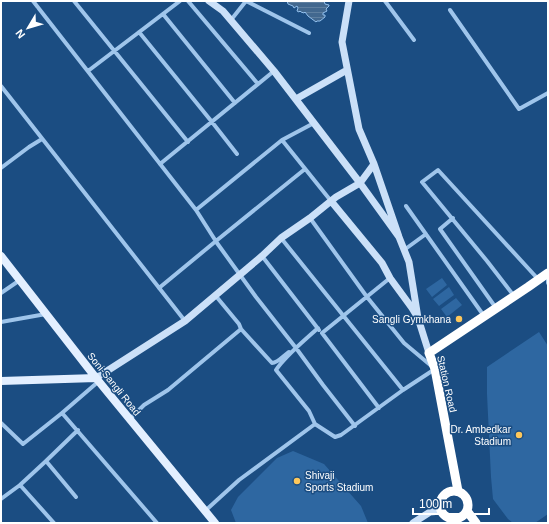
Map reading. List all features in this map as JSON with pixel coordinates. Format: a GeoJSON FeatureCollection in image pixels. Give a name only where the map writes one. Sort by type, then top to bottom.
{"type":"FeatureCollection","features":[{"type":"Feature","properties":{"kind":"highway"},"geometry":{"type":"LineString","coordinates":[[429,353],[548,273]]}},
{"type":"Feature","properties":{"kind":"highway","name":"Station Road"},"geometry":{"type":"LineString","coordinates":[[429,353],[434,369],[458,491]]}},
{"type":"Feature","properties":{"kind":"highway"},"geometry":{"type":"LineString","coordinates":[[458,491],[466,497],[468,501],[467,511],[461,518],[457,519],[444,516],[441,511],[441,498],[448,492],[458,491]]}},
{"type":"Feature","properties":{"kind":"highway"},"geometry":{"type":"LineString","coordinates":[[467,511],[476,523]]}},
{"type":"Feature","properties":{"kind":"main road"},"geometry":{"type":"LineString","coordinates":[[208,1],[223,11],[274,71],[360,183],[399,237]]}},
{"type":"Feature","properties":{"kind":"main road"},"geometry":{"type":"LineString","coordinates":[[349,1],[342,42],[359,129],[374,164],[409,262],[418,318],[429,353]]}},
{"type":"Feature","properties":{"kind":"main road"},"geometry":{"type":"LineString","coordinates":[[296,99],[347,70]]}},
{"type":"Feature","properties":{"kind":"main road"},"geometry":{"type":"LineString","coordinates":[[1,381],[98,380],[185,321],[281,238],[310,218],[336,197],[360,183],[374,164]]}},
{"type":"Feature","properties":{"kind":"main road"},"geometry":{"type":"LineString","coordinates":[[331,201],[382,263],[390,278],[418,318]]}},
{"type":"Feature","properties":{"kind":"main road","name":"Soni-Sangli Road"},"geometry":{"type":"LineString","coordinates":[[1,256],[130,420],[215,523]]}},
{"type":"Feature","properties":{"kind":"main road"},"geometry":{"type":"LineString","coordinates":[[413,523],[430,512],[441,511]]}},
{"type":"Feature","properties":{"kind":"street"},"geometry":{"type":"LineString","coordinates":[[34,1],[196,210],[256,297],[355,426]]}},
{"type":"Feature","properties":{"kind":"street"},"geometry":{"type":"LineString","coordinates":[[88,71],[180,1]]}},
{"type":"Feature","properties":{"kind":"street"},"geometry":{"type":"LineString","coordinates":[[188,1],[258,84]]}},
{"type":"Feature","properties":{"kind":"street"},"geometry":{"type":"LineString","coordinates":[[231,20],[246,1],[310,34]]}},
{"type":"Feature","properties":{"kind":"street"},"geometry":{"type":"LineString","coordinates":[[385,1],[414,40]]}},
{"type":"Feature","properties":{"kind":"street"},"geometry":{"type":"LineString","coordinates":[[76,2],[188,142]]}},
{"type":"Feature","properties":{"kind":"street"},"geometry":{"type":"LineString","coordinates":[[450,10],[519,109],[548,93]]}},
{"type":"Feature","properties":{"kind":"street"},"geometry":{"type":"LineString","coordinates":[[163,14],[235,103]]}},
{"type":"Feature","properties":{"kind":"street"},"geometry":{"type":"LineString","coordinates":[[138,32],[237,154]]}},
{"type":"Feature","properties":{"kind":"street"},"geometry":{"type":"LineString","coordinates":[[160,164],[274,71]]}},
{"type":"Feature","properties":{"kind":"street"},"geometry":{"type":"LineString","coordinates":[[1,86],[185,321]]}},
{"type":"Feature","properties":{"kind":"street"},"geometry":{"type":"LineString","coordinates":[[196,210],[282,140],[314,123]]}},
{"type":"Feature","properties":{"kind":"street"},"geometry":{"type":"LineString","coordinates":[[1,168],[42,139]]}},
{"type":"Feature","properties":{"kind":"street"},"geometry":{"type":"LineString","coordinates":[[282,140],[331,201]]}},
{"type":"Feature","properties":{"kind":"street"},"geometry":{"type":"LineString","coordinates":[[159,288],[305,169]]}},
{"type":"Feature","properties":{"kind":"street"},"geometry":{"type":"LineString","coordinates":[[514,296],[422,182],[438,170],[539,280]]}},
{"type":"Feature","properties":{"kind":"street"},"geometry":{"type":"LineString","coordinates":[[406,206],[485,316]]}},
{"type":"Feature","properties":{"kind":"street"},"geometry":{"type":"LineString","coordinates":[[310,218],[367,297],[404,343],[434,369],[355,426],[341,435],[334,437],[315,424],[309,411],[276,370],[296,348],[318,328]]}},
{"type":"Feature","properties":{"kind":"street"},"geometry":{"type":"LineString","coordinates":[[452,218],[440,229],[496,308]]}},
{"type":"Feature","properties":{"kind":"street"},"geometry":{"type":"LineString","coordinates":[[404,250],[426,234]]}},
{"type":"Feature","properties":{"kind":"street"},"geometry":{"type":"LineString","coordinates":[[281,238],[403,390]]}},
{"type":"Feature","properties":{"kind":"street"},"geometry":{"type":"LineString","coordinates":[[262,256],[379,408]]}},
{"type":"Feature","properties":{"kind":"street"},"geometry":{"type":"LineString","coordinates":[[548,273],[548,283]]}},
{"type":"Feature","properties":{"kind":"street"},"geometry":{"type":"LineString","coordinates":[[322,333],[390,278]]}},
{"type":"Feature","properties":{"kind":"street"},"geometry":{"type":"LineString","coordinates":[[1,293],[20,280]]}},
{"type":"Feature","properties":{"kind":"street"},"geometry":{"type":"LineString","coordinates":[[215,295],[239,324],[241,329],[273,364],[296,348]]}},
{"type":"Feature","properties":{"kind":"street"},"geometry":{"type":"LineString","coordinates":[[1,322],[46,314]]}},
{"type":"Feature","properties":{"kind":"street"},"geometry":{"type":"LineString","coordinates":[[130,420],[144,405],[168,390],[241,329]]}},
{"type":"Feature","properties":{"kind":"street"},"geometry":{"type":"LineString","coordinates":[[1,423],[23,444],[62,413],[98,380]]}},
{"type":"Feature","properties":{"kind":"street"},"geometry":{"type":"LineString","coordinates":[[62,413],[157,523]]}},
{"type":"Feature","properties":{"kind":"street"},"geometry":{"type":"LineString","coordinates":[[205,511],[239,480],[315,424]]}},
{"type":"Feature","properties":{"kind":"street"},"geometry":{"type":"LineString","coordinates":[[1,499],[20,486],[78,430]]}},
{"type":"Feature","properties":{"kind":"street"},"geometry":{"type":"LineString","coordinates":[[46,461],[76,498]]}},
{"type":"Feature","properties":{"kind":"street"},"geometry":{"type":"LineString","coordinates":[[20,486],[54,523]]}},
{"type":"Feature","properties":{"kind":"shaded area"},"geometry":{"type":"Polygon","coordinates":[[[287,1],[324,1],[325,4],[329,6],[326,9],[327,11],[323,13],[325,17],[316,22],[305,12],[297,11],[297,6],[294,8],[288,4],[287,1]]]}},
{"type":"Feature","properties":{"kind":"shaded area"},"geometry":{"type":"Polygon","coordinates":[[[442,278],[447,285],[432,297],[426,289],[442,278]]]}},
{"type":"Feature","properties":{"kind":"shaded area"},"geometry":{"type":"Polygon","coordinates":[[[449,287],[454,295],[439,306],[433,299],[449,287]]]}},
{"type":"Feature","properties":{"kind":"shaded area"},"geometry":{"type":"Polygon","coordinates":[[[456,298],[462,305],[447,317],[441,309],[456,298]]]}},
{"type":"Feature","properties":{"kind":"shaded area","name":"Dr. Ambedkar Stadium"},"geometry":{"type":"Polygon","coordinates":[[[539,332],[548,346],[548,514],[535,523],[513,523],[508,519],[493,499],[487,394],[487,367],[539,332]]]}},
{"type":"Feature","properties":{"kind":"shaded area","name":"Shivaji Sports Stadium"},"geometry":{"type":"Polygon","coordinates":[[[293,451],[324,464],[361,506],[368,523],[236,523],[231,510],[238,497],[277,458],[293,451]]]}},
{"type":"Feature","properties":{"kind":"place","name":"Sangli Gymkhana"},"geometry":{"type":"Point","coordinates":[459,319]}},
{"type":"Feature","properties":{"kind":"place","name":"Dr. Ambedkar Stadium"},"geometry":{"type":"Point","coordinates":[519,435]}},
{"type":"Feature","properties":{"kind":"place","name":"Shivaji Sports Stadium"},"geometry":{"type":"Point","coordinates":[297,481]}}]}
